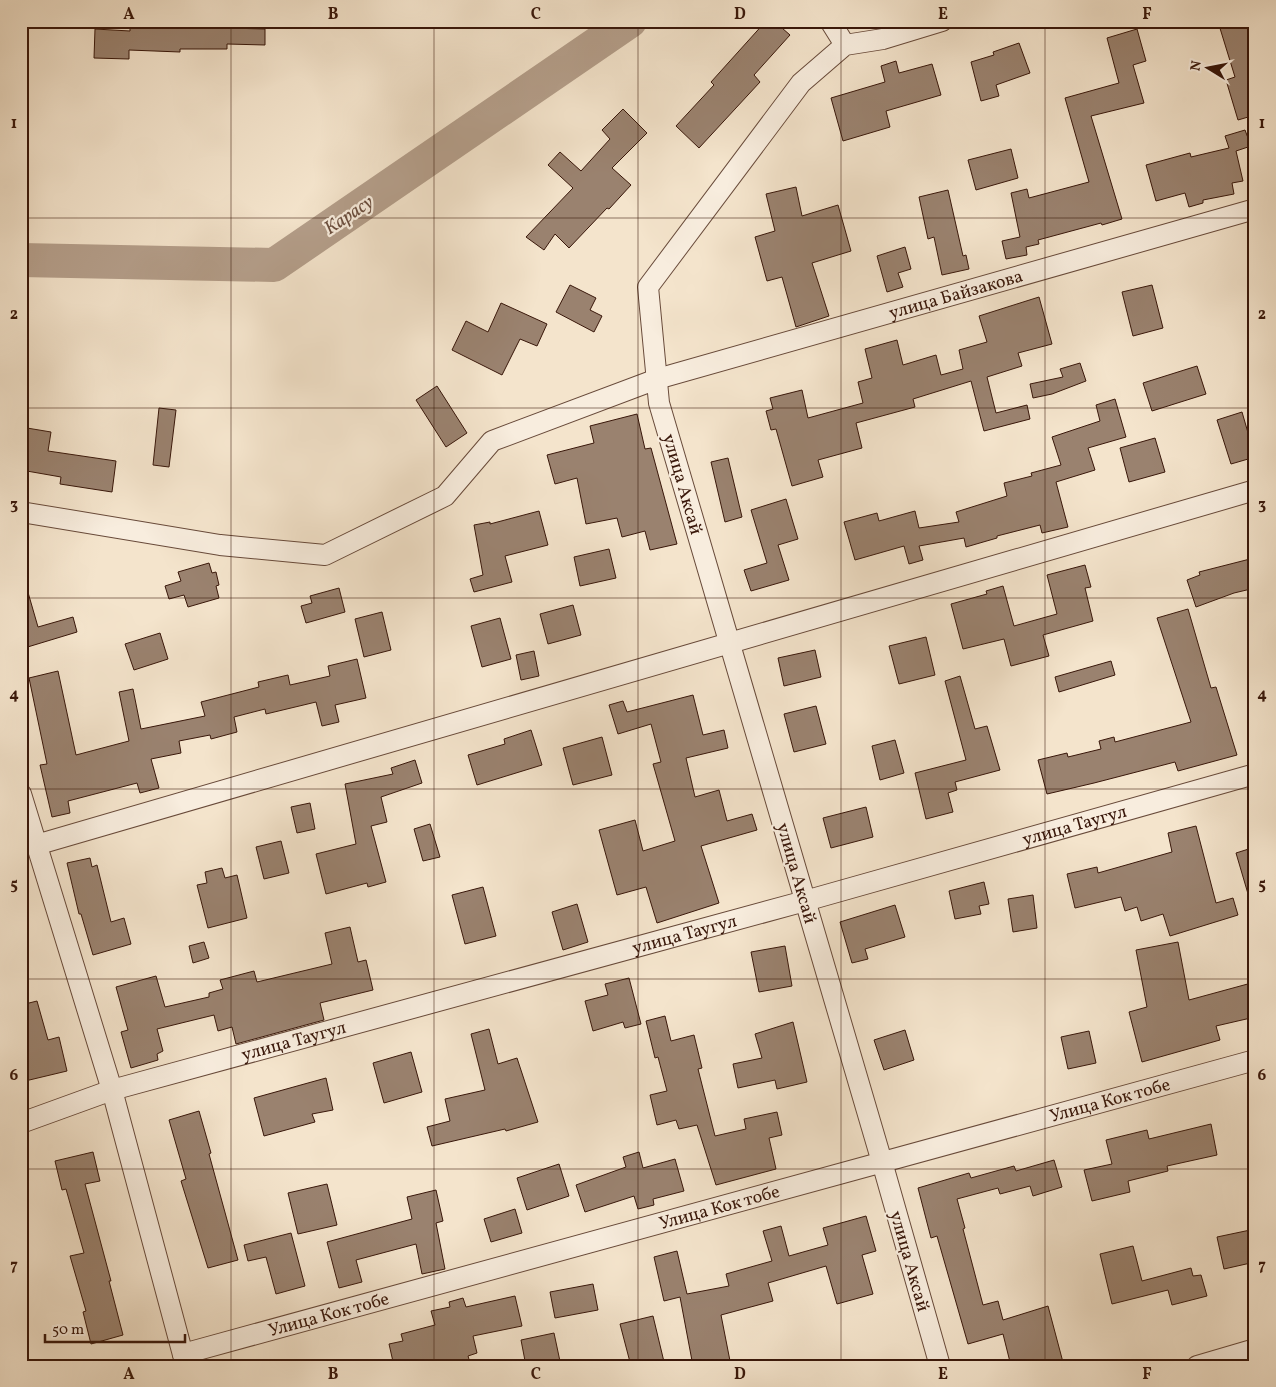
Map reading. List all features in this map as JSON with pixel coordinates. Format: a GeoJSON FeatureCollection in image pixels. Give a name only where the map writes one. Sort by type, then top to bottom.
{"type":"FeatureCollection","features":[{"type":"Feature","properties":{"kind":"street"},"geometry":{"type":"LineString","coordinates":[[830,21],[845,45],[884,39],[942,21]]}},
{"type":"Feature","properties":{"kind":"street","name":"улица Аксай"},"geometry":{"type":"LineString","coordinates":[[845,45],[801,83],[648,287],[659,403],[940,1366]]}},
{"type":"Feature","properties":{"kind":"street","name":"улица Байзакова"},"geometry":{"type":"LineString","coordinates":[[21,512],[220,545],[325,555],[445,496],[492,441],[657,379],[1255,209]]}},
{"type":"Feature","properties":{"kind":"street"},"geometry":{"type":"LineString","coordinates":[[36,845],[1255,490]]}},
{"type":"Feature","properties":{"kind":"street","name":"улица Таугул"},"geometry":{"type":"LineString","coordinates":[[21,1123],[112,1090],[805,901],[1255,774]]}},
{"type":"Feature","properties":{"kind":"street"},"geometry":{"type":"LineString","coordinates":[[21,794],[112,1090],[185,1360]]}},
{"type":"Feature","properties":{"kind":"street","name":"Улица Кок тобе"},"geometry":{"type":"LineString","coordinates":[[185,1360],[882,1162],[1255,1060]]}},
{"type":"Feature","properties":{"kind":"street"},"geometry":{"type":"LineString","coordinates":[[1197,1366],[1255,1350]]}},
{"type":"Feature","properties":{"kind":"building"},"geometry":{"type":"Polygon","coordinates":[[[130,21],[227,21],[227,28],[265,29],[265,45],[227,44],[227,49],[180,49],[180,52],[129,50],[129,59],[94,58],[95,29],[130,31],[130,21]]]}},
{"type":"Feature","properties":{"kind":"building"},"geometry":{"type":"Polygon","coordinates":[[[766,21],[774,21],[790,35],[754,75],[760,82],[699,148],[676,126],[714,85],[711,82],[766,21]]]}},
{"type":"Feature","properties":{"kind":"building"},"geometry":{"type":"Polygon","coordinates":[[[1232,21],[1255,21],[1255,115],[1238,120],[1226,80],[1235,77],[1219,25],[1232,21]]]}},
{"type":"Feature","properties":{"kind":"building"},"geometry":{"type":"Polygon","coordinates":[[[1137,29],[1146,61],[1133,65],[1144,103],[1091,116],[1122,219],[1038,240],[1039,244],[1026,247],[1027,255],[1006,259],[1002,241],[1020,237],[1011,193],[1027,189],[1029,198],[1089,182],[1065,98],[1119,83],[1107,38],[1137,29]]]}},
{"type":"Feature","properties":{"kind":"building"},"geometry":{"type":"Polygon","coordinates":[[[1019,43],[1030,73],[996,85],[999,96],[981,101],[971,62],[994,55],[993,52],[1019,43]]]}},
{"type":"Feature","properties":{"kind":"building"},"geometry":{"type":"Polygon","coordinates":[[[896,61],[899,73],[932,64],[941,95],[886,111],[890,127],[843,141],[831,98],[885,82],[881,66],[896,61]]]}},
{"type":"Feature","properties":{"kind":"building"},"geometry":{"type":"Polygon","coordinates":[[[623,109],[647,133],[612,168],[631,185],[569,248],[555,234],[544,250],[526,237],[573,188],[548,165],[560,152],[581,171],[610,139],[602,130],[623,109]]]}},
{"type":"Feature","properties":{"kind":"building"},"geometry":{"type":"Polygon","coordinates":[[[1245,130],[1251,146],[1236,151],[1243,181],[1232,183],[1234,194],[1203,200],[1203,203],[1189,207],[1185,193],[1156,201],[1146,165],[1190,153],[1191,157],[1229,148],[1225,136],[1245,130]]]}},
{"type":"Feature","properties":{"kind":"building"},"geometry":{"type":"Polygon","coordinates":[[[1011,149],[1018,178],[976,190],[968,160],[1011,149]]]}},
{"type":"Feature","properties":{"kind":"building"},"geometry":{"type":"Polygon","coordinates":[[[796,187],[802,216],[838,205],[851,251],[812,263],[829,316],[796,327],[782,277],[767,281],[755,237],[775,231],[766,194],[796,187]]]}},
{"type":"Feature","properties":{"kind":"building"},"geometry":{"type":"Polygon","coordinates":[[[948,190],[963,256],[966,255],[969,269],[942,275],[934,237],[928,239],[919,197],[948,190]]]}},
{"type":"Feature","properties":{"kind":"building"},"geometry":{"type":"Polygon","coordinates":[[[905,247],[911,269],[898,273],[903,287],[887,292],[877,256],[905,247]]]}},
{"type":"Feature","properties":{"kind":"building"},"geometry":{"type":"Polygon","coordinates":[[[570,285],[596,298],[590,310],[602,316],[594,332],[556,312],[570,285]]]}},
{"type":"Feature","properties":{"kind":"building"},"geometry":{"type":"Polygon","coordinates":[[[1152,285],[1163,328],[1133,336],[1122,292],[1152,285]]]}},
{"type":"Feature","properties":{"kind":"building"},"geometry":{"type":"Polygon","coordinates":[[[1039,297],[1052,344],[1018,353],[1022,366],[987,377],[996,413],[1027,405],[1030,419],[984,431],[971,381],[913,399],[915,407],[856,423],[862,448],[818,460],[823,477],[792,486],[776,429],[771,430],[766,411],[773,409],[770,398],[802,390],[808,418],[863,403],[858,382],[872,378],[865,349],[897,340],[903,365],[936,355],[941,375],[963,369],[959,350],[987,342],[979,316],[1039,297]]]}},
{"type":"Feature","properties":{"kind":"building"},"geometry":{"type":"Polygon","coordinates":[[[501,303],[547,324],[537,346],[520,339],[502,375],[452,350],[466,321],[488,332],[501,303]]]}},
{"type":"Feature","properties":{"kind":"building"},"geometry":{"type":"Polygon","coordinates":[[[1080,363],[1086,381],[1052,394],[1033,398],[1030,384],[1063,377],[1060,369],[1080,363]]]}},
{"type":"Feature","properties":{"kind":"building"},"geometry":{"type":"Polygon","coordinates":[[[1197,366],[1206,394],[1152,411],[1143,383],[1197,366]]]}},
{"type":"Feature","properties":{"kind":"building"},"geometry":{"type":"Polygon","coordinates":[[[437,386],[467,433],[446,447],[416,400],[437,386]]]}},
{"type":"Feature","properties":{"kind":"building"},"geometry":{"type":"Polygon","coordinates":[[[1115,399],[1126,437],[1088,448],[1095,470],[1056,482],[1068,527],[1042,533],[1040,525],[997,536],[997,538],[966,547],[964,538],[919,546],[923,560],[909,564],[904,546],[855,560],[844,522],[877,513],[879,521],[915,511],[919,528],[959,522],[956,512],[1007,496],[1004,483],[1032,476],[1031,473],[1061,465],[1052,437],[1100,421],[1096,405],[1115,399]]]}},
{"type":"Feature","properties":{"kind":"building"},"geometry":{"type":"Polygon","coordinates":[[[159,408],[176,410],[169,467],[153,465],[159,408]]]}},
{"type":"Feature","properties":{"kind":"building"},"geometry":{"type":"Polygon","coordinates":[[[1242,412],[1255,457],[1231,464],[1217,420],[1242,412]]]}},
{"type":"Feature","properties":{"kind":"building"},"geometry":{"type":"Polygon","coordinates":[[[637,414],[645,449],[651,448],[677,544],[650,550],[645,531],[622,537],[617,518],[586,524],[577,478],[555,484],[547,455],[594,443],[590,426],[637,414]]]}},
{"type":"Feature","properties":{"kind":"building"},"geometry":{"type":"Polygon","coordinates":[[[21,427],[51,432],[48,451],[116,461],[112,492],[60,484],[61,477],[21,470],[21,427]]]}},
{"type":"Feature","properties":{"kind":"building"},"geometry":{"type":"Polygon","coordinates":[[[1155,438],[1165,472],[1129,482],[1120,448],[1155,438]]]}},
{"type":"Feature","properties":{"kind":"building"},"geometry":{"type":"Polygon","coordinates":[[[728,458],[742,517],[725,522],[711,462],[728,458]]]}},
{"type":"Feature","properties":{"kind":"building"},"geometry":{"type":"Polygon","coordinates":[[[786,499],[798,539],[778,545],[789,580],[751,591],[744,570],[767,563],[751,510],[786,499]]]}},
{"type":"Feature","properties":{"kind":"building"},"geometry":{"type":"Polygon","coordinates":[[[539,511],[548,545],[505,556],[512,582],[474,592],[470,579],[483,575],[474,525],[490,522],[490,524],[539,511]]]}},
{"type":"Feature","properties":{"kind":"building"},"geometry":{"type":"Polygon","coordinates":[[[609,549],[616,578],[580,586],[574,557],[609,549]]]}},
{"type":"Feature","properties":{"kind":"building"},"geometry":{"type":"Polygon","coordinates":[[[1250,559],[1255,588],[1234,593],[1196,607],[1187,580],[1200,575],[1199,572],[1250,559]]]}},
{"type":"Feature","properties":{"kind":"building"},"geometry":{"type":"Polygon","coordinates":[[[209,563],[212,573],[216,572],[219,585],[216,586],[219,598],[188,607],[184,595],[169,599],[165,586],[181,581],[178,572],[209,563]]]}},
{"type":"Feature","properties":{"kind":"building"},"geometry":{"type":"Polygon","coordinates":[[[1085,565],[1091,587],[1085,588],[1093,621],[1043,635],[1049,656],[1011,666],[1004,639],[963,649],[951,604],[987,594],[986,591],[1003,586],[1014,626],[1057,614],[1047,575],[1085,565]]]}},
{"type":"Feature","properties":{"kind":"building"},"geometry":{"type":"Polygon","coordinates":[[[21,582],[25,582],[38,627],[73,617],[77,632],[21,649],[21,582]]]}},
{"type":"Feature","properties":{"kind":"building"},"geometry":{"type":"Polygon","coordinates":[[[339,588],[345,612],[306,623],[301,606],[312,603],[310,596],[339,588]]]}},
{"type":"Feature","properties":{"kind":"building"},"geometry":{"type":"Polygon","coordinates":[[[573,605],[581,635],[548,644],[540,614],[573,605]]]}},
{"type":"Feature","properties":{"kind":"building"},"geometry":{"type":"Polygon","coordinates":[[[1188,609],[1211,688],[1216,687],[1237,755],[1178,771],[1175,762],[1047,794],[1038,760],[1067,753],[1068,757],[1101,749],[1099,741],[1114,737],[1115,742],[1191,722],[1157,618],[1188,609]]]}},
{"type":"Feature","properties":{"kind":"building"},"geometry":{"type":"Polygon","coordinates":[[[382,612],[391,650],[364,657],[355,619],[382,612]]]}},
{"type":"Feature","properties":{"kind":"building"},"geometry":{"type":"Polygon","coordinates":[[[500,618],[511,659],[482,667],[471,626],[500,618]]]}},
{"type":"Feature","properties":{"kind":"building"},"geometry":{"type":"Polygon","coordinates":[[[160,633],[168,659],[134,670],[125,644],[160,633]]]}},
{"type":"Feature","properties":{"kind":"building"},"geometry":{"type":"Polygon","coordinates":[[[926,637],[935,675],[899,684],[889,646],[926,637]]]}},
{"type":"Feature","properties":{"kind":"building"},"geometry":{"type":"Polygon","coordinates":[[[815,650],[821,677],[784,686],[778,658],[815,650]]]}},
{"type":"Feature","properties":{"kind":"building"},"geometry":{"type":"Polygon","coordinates":[[[534,651],[539,676],[521,680],[516,655],[534,651]]]}},
{"type":"Feature","properties":{"kind":"building"},"geometry":{"type":"Polygon","coordinates":[[[357,659],[366,698],[335,705],[339,722],[322,726],[316,702],[266,714],[265,709],[234,717],[237,732],[211,739],[210,735],[179,741],[181,753],[151,759],[159,788],[140,793],[137,783],[68,801],[70,813],[52,817],[40,765],[47,764],[29,678],[58,671],[76,755],[129,741],[119,692],[133,689],[141,729],[205,716],[201,702],[259,687],[258,682],[288,675],[290,685],[330,676],[328,666],[357,659]]]}},
{"type":"Feature","properties":{"kind":"building"},"geometry":{"type":"Polygon","coordinates":[[[1111,661],[1115,675],[1059,692],[1055,677],[1111,661]]]}},
{"type":"Feature","properties":{"kind":"building"},"geometry":{"type":"Polygon","coordinates":[[[960,676],[975,729],[987,726],[1000,770],[955,782],[957,790],[948,793],[953,812],[926,819],[915,773],[966,760],[945,681],[960,676]]]}},
{"type":"Feature","properties":{"kind":"building"},"geometry":{"type":"Polygon","coordinates":[[[693,695],[703,735],[724,730],[728,748],[686,758],[695,797],[719,790],[727,821],[752,814],[757,830],[701,846],[719,903],[657,923],[646,887],[617,895],[599,830],[635,820],[643,851],[675,841],[653,764],[661,762],[651,724],[618,734],[609,705],[623,701],[627,712],[693,695]]]}},
{"type":"Feature","properties":{"kind":"building"},"geometry":{"type":"Polygon","coordinates":[[[816,706],[826,744],[794,752],[784,714],[816,706]]]}},
{"type":"Feature","properties":{"kind":"building"},"geometry":{"type":"Polygon","coordinates":[[[531,730],[542,765],[477,785],[468,755],[505,744],[504,739],[531,730]]]}},
{"type":"Feature","properties":{"kind":"building"},"geometry":{"type":"Polygon","coordinates":[[[602,737],[612,775],[573,785],[563,748],[602,737]]]}},
{"type":"Feature","properties":{"kind":"building"},"geometry":{"type":"Polygon","coordinates":[[[895,740],[904,773],[880,780],[872,746],[895,740]]]}},
{"type":"Feature","properties":{"kind":"building"},"geometry":{"type":"Polygon","coordinates":[[[415,760],[422,783],[381,797],[387,822],[371,826],[386,882],[368,887],[367,883],[326,894],[316,854],[356,844],[345,784],[393,774],[391,768],[415,760]]]}},
{"type":"Feature","properties":{"kind":"building"},"geometry":{"type":"Polygon","coordinates":[[[310,803],[315,829],[297,833],[291,807],[310,803]]]}},
{"type":"Feature","properties":{"kind":"building"},"geometry":{"type":"Polygon","coordinates":[[[866,807],[873,837],[831,848],[823,818],[866,807]]]}},
{"type":"Feature","properties":{"kind":"building"},"geometry":{"type":"Polygon","coordinates":[[[430,824],[440,857],[423,861],[414,829],[430,824]]]}},
{"type":"Feature","properties":{"kind":"building"},"geometry":{"type":"Polygon","coordinates":[[[1196,826],[1216,903],[1233,898],[1238,915],[1170,936],[1163,914],[1141,921],[1137,907],[1125,911],[1121,897],[1075,908],[1067,874],[1097,867],[1098,873],[1172,852],[1168,833],[1196,826]]]}},
{"type":"Feature","properties":{"kind":"building"},"geometry":{"type":"Polygon","coordinates":[[[281,841],[289,873],[264,879],[256,847],[281,841]]]}},
{"type":"Feature","properties":{"kind":"building"},"geometry":{"type":"Polygon","coordinates":[[[1255,847],[1255,903],[1251,904],[1236,853],[1255,847]]]}},
{"type":"Feature","properties":{"kind":"building"},"geometry":{"type":"Polygon","coordinates":[[[90,858],[92,867],[97,865],[111,922],[124,918],[131,944],[93,955],[81,914],[79,914],[67,863],[90,858]]]}},
{"type":"Feature","properties":{"kind":"building"},"geometry":{"type":"Polygon","coordinates":[[[222,868],[225,878],[237,875],[247,918],[208,928],[197,885],[207,883],[205,872],[222,868]]]}},
{"type":"Feature","properties":{"kind":"building"},"geometry":{"type":"Polygon","coordinates":[[[984,882],[989,904],[979,906],[981,914],[955,919],[949,891],[984,882]]]}},
{"type":"Feature","properties":{"kind":"building"},"geometry":{"type":"Polygon","coordinates":[[[483,887],[496,936],[465,944],[452,895],[483,887]]]}},
{"type":"Feature","properties":{"kind":"building"},"geometry":{"type":"Polygon","coordinates":[[[1033,895],[1037,928],[1013,932],[1008,899],[1033,895]]]}},
{"type":"Feature","properties":{"kind":"building"},"geometry":{"type":"Polygon","coordinates":[[[577,904],[588,942],[563,950],[552,912],[577,904]]]}},
{"type":"Feature","properties":{"kind":"building"},"geometry":{"type":"Polygon","coordinates":[[[895,905],[905,937],[865,949],[868,959],[852,963],[840,922],[895,905]]]}},
{"type":"Feature","properties":{"kind":"building"},"geometry":{"type":"Polygon","coordinates":[[[350,927],[358,962],[366,960],[373,990],[320,1003],[324,1020],[236,1044],[232,1027],[218,1031],[214,1015],[157,1029],[163,1051],[157,1054],[158,1060],[131,1068],[121,1032],[128,1030],[116,987],[156,976],[165,1007],[209,997],[209,993],[223,989],[220,980],[254,971],[257,982],[332,964],[325,933],[350,927]]]}},
{"type":"Feature","properties":{"kind":"building"},"geometry":{"type":"Polygon","coordinates":[[[204,942],[209,958],[193,963],[189,946],[204,942]]]}},
{"type":"Feature","properties":{"kind":"building"},"geometry":{"type":"Polygon","coordinates":[[[1178,942],[1189,1000],[1255,982],[1255,1017],[1216,1026],[1220,1040],[1142,1062],[1129,1012],[1147,1007],[1136,950],[1178,942]]]}},
{"type":"Feature","properties":{"kind":"building"},"geometry":{"type":"Polygon","coordinates":[[[785,946],[792,986],[759,992],[751,952],[785,946]]]}},
{"type":"Feature","properties":{"kind":"building"},"geometry":{"type":"Polygon","coordinates":[[[629,978],[641,1024],[625,1028],[623,1022],[593,1031],[585,1001],[608,995],[605,984],[629,978]]]}},
{"type":"Feature","properties":{"kind":"building"},"geometry":{"type":"Polygon","coordinates":[[[37,1001],[48,1040],[59,1037],[67,1071],[21,1082],[21,1005],[37,1001]]]}},
{"type":"Feature","properties":{"kind":"building"},"geometry":{"type":"Polygon","coordinates":[[[665,1016],[671,1041],[694,1035],[702,1068],[698,1069],[715,1136],[746,1129],[744,1119],[777,1112],[782,1135],[769,1138],[776,1169],[716,1185],[697,1125],[679,1129],[676,1120],[657,1125],[650,1095],[667,1091],[658,1057],[655,1058],[646,1021],[665,1016]]]}},
{"type":"Feature","properties":{"kind":"building"},"geometry":{"type":"Polygon","coordinates":[[[793,1022],[807,1082],[777,1089],[775,1080],[738,1088],[733,1064],[762,1058],[755,1034],[793,1022]]]}},
{"type":"Feature","properties":{"kind":"building"},"geometry":{"type":"Polygon","coordinates":[[[489,1029],[498,1064],[517,1058],[538,1122],[506,1131],[505,1129],[432,1146],[427,1127],[450,1121],[445,1099],[485,1090],[471,1034],[489,1029]]]}},
{"type":"Feature","properties":{"kind":"building"},"geometry":{"type":"Polygon","coordinates":[[[905,1030],[914,1060],[884,1070],[874,1040],[905,1030]]]}},
{"type":"Feature","properties":{"kind":"building"},"geometry":{"type":"Polygon","coordinates":[[[1089,1031],[1096,1063],[1068,1069],[1061,1037],[1089,1031]]]}},
{"type":"Feature","properties":{"kind":"building"},"geometry":{"type":"Polygon","coordinates":[[[411,1052],[422,1092],[384,1103],[373,1063],[411,1052]]]}},
{"type":"Feature","properties":{"kind":"building"},"geometry":{"type":"Polygon","coordinates":[[[326,1078],[333,1110],[312,1114],[315,1122],[264,1136],[254,1098],[326,1078]]]}},
{"type":"Feature","properties":{"kind":"building"},"geometry":{"type":"Polygon","coordinates":[[[199,1111],[238,1260],[208,1268],[181,1181],[186,1179],[169,1120],[199,1111]]]}},
{"type":"Feature","properties":{"kind":"building"},"geometry":{"type":"Polygon","coordinates":[[[1211,1124],[1217,1155],[1167,1166],[1168,1171],[1128,1181],[1130,1192],[1092,1201],[1084,1170],[1112,1164],[1106,1140],[1147,1130],[1149,1139],[1211,1124]]]}},
{"type":"Feature","properties":{"kind":"building"},"geometry":{"type":"Polygon","coordinates":[[[93,1152],[100,1181],[85,1184],[111,1281],[109,1281],[123,1335],[91,1344],[83,1312],[86,1311],[70,1256],[84,1253],[66,1189],[62,1190],[55,1161],[93,1152]]]}},
{"type":"Feature","properties":{"kind":"building"},"geometry":{"type":"Polygon","coordinates":[[[639,1152],[643,1168],[675,1159],[684,1191],[653,1199],[654,1205],[638,1209],[634,1196],[585,1212],[576,1185],[626,1167],[623,1157],[639,1152]]]}},
{"type":"Feature","properties":{"kind":"building"},"geometry":{"type":"Polygon","coordinates":[[[1054,1160],[1062,1187],[1033,1196],[1030,1186],[1000,1194],[998,1188],[957,1199],[983,1305],[998,1301],[1003,1320],[1048,1306],[1064,1366],[1011,1366],[1003,1334],[968,1344],[937,1236],[931,1238],[918,1188],[969,1173],[971,1178],[1014,1166],[1016,1171],[1054,1160]]]}},
{"type":"Feature","properties":{"kind":"building"},"geometry":{"type":"Polygon","coordinates":[[[559,1164],[569,1196],[527,1210],[517,1178],[559,1164]]]}},
{"type":"Feature","properties":{"kind":"building"},"geometry":{"type":"Polygon","coordinates":[[[327,1184],[337,1225],[298,1234],[288,1193],[327,1184]]]}},
{"type":"Feature","properties":{"kind":"building"},"geometry":{"type":"Polygon","coordinates":[[[436,1190],[443,1221],[436,1223],[445,1269],[422,1274],[416,1244],[356,1260],[362,1282],[339,1288],[327,1242],[412,1219],[407,1197],[436,1190]]]}},
{"type":"Feature","properties":{"kind":"building"},"geometry":{"type":"Polygon","coordinates":[[[515,1209],[522,1233],[491,1242],[484,1219],[515,1209]]]}},
{"type":"Feature","properties":{"kind":"building"},"geometry":{"type":"Polygon","coordinates":[[[866,1216],[876,1251],[862,1255],[873,1294],[837,1304],[826,1266],[768,1283],[773,1301],[721,1315],[731,1366],[693,1366],[680,1297],[664,1301],[654,1257],[677,1251],[687,1294],[729,1286],[726,1274],[772,1261],[763,1231],[781,1226],[789,1256],[828,1245],[823,1228],[866,1216]]]}},
{"type":"Feature","properties":{"kind":"building"},"geometry":{"type":"Polygon","coordinates":[[[1255,1229],[1255,1262],[1224,1269],[1217,1237],[1255,1229]]]}},
{"type":"Feature","properties":{"kind":"building"},"geometry":{"type":"Polygon","coordinates":[[[291,1233],[305,1286],[276,1294],[266,1257],[248,1261],[244,1245],[291,1233]]]}},
{"type":"Feature","properties":{"kind":"building"},"geometry":{"type":"Polygon","coordinates":[[[1133,1246],[1142,1281],[1191,1268],[1193,1276],[1201,1275],[1207,1296],[1172,1305],[1168,1290],[1112,1304],[1100,1254],[1133,1246]]]}},
{"type":"Feature","properties":{"kind":"building"},"geometry":{"type":"Polygon","coordinates":[[[593,1284],[598,1310],[555,1318],[550,1292],[593,1284]]]}},
{"type":"Feature","properties":{"kind":"building"},"geometry":{"type":"Polygon","coordinates":[[[515,1296],[522,1326],[473,1336],[477,1353],[468,1356],[471,1366],[394,1366],[389,1344],[403,1341],[401,1334],[435,1325],[431,1311],[450,1307],[449,1302],[463,1298],[466,1307],[515,1296]]]}},
{"type":"Feature","properties":{"kind":"building"},"geometry":{"type":"Polygon","coordinates":[[[653,1316],[665,1366],[631,1366],[620,1324],[653,1316]]]}},
{"type":"Feature","properties":{"kind":"building"},"geometry":{"type":"Polygon","coordinates":[[[554,1333],[561,1366],[526,1366],[521,1340],[554,1333]]]}},
{"type":"Feature","properties":{"kind":"waterway","name":"Карасу"},"geometry":{"type":"LineString","coordinates":[[21,260],[274,265],[630,21]]}}]}
